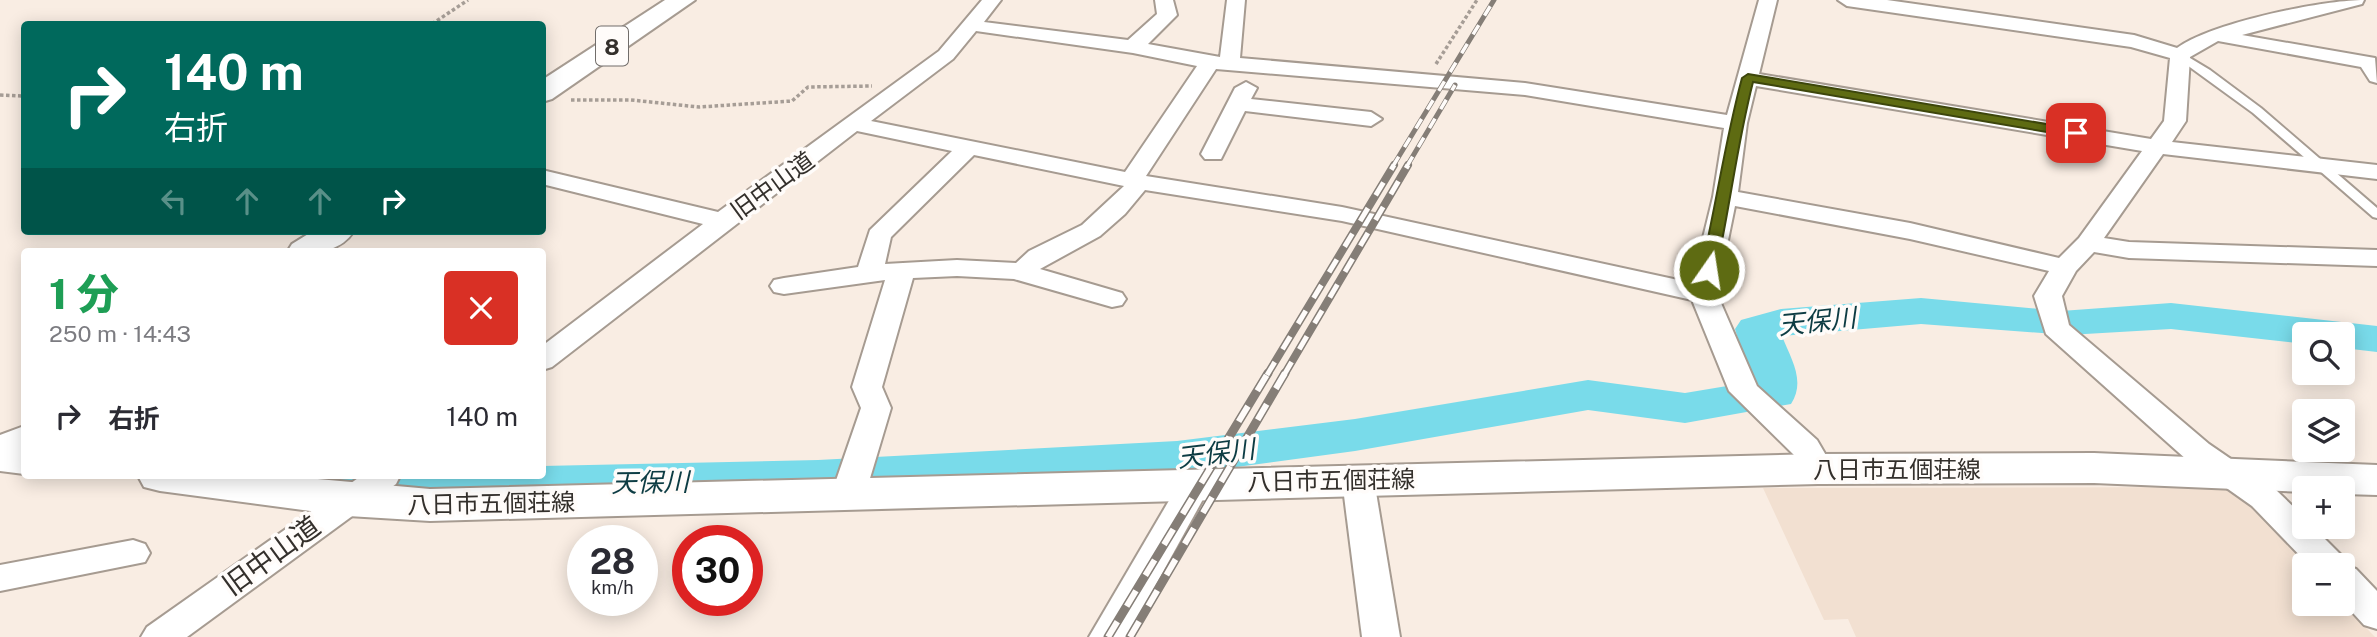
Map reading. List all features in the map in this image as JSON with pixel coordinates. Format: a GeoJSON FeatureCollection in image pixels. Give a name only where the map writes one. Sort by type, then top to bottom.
{"type":"FeatureCollection","features":[{"type":"Feature","properties":{"kind":"main road","name":"8"},"geometry":{"type":"LineString","coordinates":[[555,96],[682,0]]}},
{"type":"Feature","properties":{"kind":"main road"},"geometry":{"type":"LineString","coordinates":[[311,248],[331,235]]}},
{"type":"Feature","properties":{"kind":"main road"},"geometry":{"type":"LineString","coordinates":[[0,456],[21,442]]}},
{"type":"Feature","properties":{"kind":"main road"},"geometry":{"type":"LineString","coordinates":[[0,456],[21,459]]}},
{"type":"Feature","properties":{"kind":"main road","name":"八日市五個荘線"},"geometry":{"type":"LineString","coordinates":[[212,479],[366,488],[430,505],[1196,483],[1818,469],[2094,468],[2377,480]]}},
{"type":"Feature","properties":{"kind":"street","name":"旧中山道"},"geometry":{"type":"LineString","coordinates":[[546,358],[722,221],[946,55],[992,0]]}},
{"type":"Feature","properties":{"kind":"street"},"geometry":{"type":"LineString","coordinates":[[1133,47],[1167,15],[1164,0]]}},
{"type":"Feature","properties":{"kind":"street"},"geometry":{"type":"LineString","coordinates":[[1022,273],[1033,258],[1069,244],[1118,212],[1135,181],[1220,63],[1236,0]]}},
{"type":"Feature","properties":{"kind":"street"},"geometry":{"type":"LineString","coordinates":[[1768,0],[1736,123],[1725,197],[1703,294],[1744,391],[1806,448],[1818,469]]}},
{"type":"Feature","properties":{"kind":"street"},"geometry":{"type":"LineString","coordinates":[[1847,0],[2134,41],[2180,55]]}},
{"type":"Feature","properties":{"kind":"street"},"geometry":{"type":"LineString","coordinates":[[2318,553],[2264,498],[2198,452],[2056,328],[2048,296],[2065,267],[2088,243],[2175,121],[2180,55],[2195,44],[2214,37],[2355,0]]}},
{"type":"Feature","properties":{"kind":"street"},"geometry":{"type":"LineString","coordinates":[[973,25],[1001,32],[1133,47],[1220,63],[1525,89],[1736,123]]}},
{"type":"Feature","properties":{"kind":"street"},"geometry":{"type":"LineString","coordinates":[[2214,37],[2374,67]]}},
{"type":"Feature","properties":{"kind":"street"},"geometry":{"type":"LineString","coordinates":[[1213,153],[1256,67]]}},
{"type":"Feature","properties":{"kind":"street"},"geometry":{"type":"LineString","coordinates":[[1748,78],[2158,147],[2377,172]]}},
{"type":"Feature","properties":{"kind":"street"},"geometry":{"type":"LineString","coordinates":[[1239,104],[1371,119]]}},
{"type":"Feature","properties":{"kind":"street"},"geometry":{"type":"LineString","coordinates":[[854,124],[1135,181],[1342,214],[1703,294]]}},
{"type":"Feature","properties":{"kind":"street"},"geometry":{"type":"LineString","coordinates":[[869,275],[879,236],[968,148]]}},
{"type":"Feature","properties":{"kind":"street"},"geometry":{"type":"LineString","coordinates":[[546,178],[722,221]]}},
{"type":"Feature","properties":{"kind":"street"},"geometry":{"type":"LineString","coordinates":[[1725,197],[1910,231],[2065,267]]}},
{"type":"Feature","properties":{"kind":"street"},"geometry":{"type":"LineString","coordinates":[[2088,243],[2129,250],[2377,258]]}},
{"type":"Feature","properties":{"kind":"street"},"geometry":{"type":"LineString","coordinates":[[784,286],[937,269],[1022,273],[1112,299]]}},
{"type":"Feature","properties":{"kind":"street"},"geometry":{"type":"LineString","coordinates":[[848,495],[876,408],[867,387],[901,272]]}},
{"type":"Feature","properties":{"kind":"street"},"geometry":{"type":"LineString","coordinates":[[1358,480],[1381,637]]}},
{"type":"Feature","properties":{"kind":"street"},"geometry":{"type":"LineString","coordinates":[[1108,637],[1196,483]]}},
{"type":"Feature","properties":{"kind":"street","name":"旧中山道"},"geometry":{"type":"LineString","coordinates":[[160,637],[366,488]]}},
{"type":"Feature","properties":{"kind":"street"},"geometry":{"type":"LineString","coordinates":[[0,578],[134,553]]}},
{"type":"Feature","properties":{"kind":"lane"},"geometry":{"type":"LineString","coordinates":[[2180,55],[2201,68],[2377,214]]}},
{"type":"Feature","properties":{"kind":"path"},"geometry":{"type":"LineString","coordinates":[[436,21],[468,0]]}},
{"type":"Feature","properties":{"kind":"path"},"geometry":{"type":"LineString","coordinates":[[1426,79],[1477,0]]}},
{"type":"Feature","properties":{"kind":"path"},"geometry":{"type":"LineString","coordinates":[[555,96],[699,107],[792,101],[808,87],[901,88]]}},
{"type":"Feature","properties":{"kind":"path"},"geometry":{"type":"LineString","coordinates":[[0,95],[21,96]]}},
{"type":"Feature","properties":{"kind":"shaded area"},"geometry":{"type":"Polygon","coordinates":[[[2231,487],[2294,553],[2292,553],[2292,616],[2355,616],[2375,637],[1856,637],[1848,619],[1824,620],[1763,488],[2231,487]]]}},
{"type":"Feature","properties":{"kind":"waterway","name":"天保川"},"geometry":{"type":"LineString","coordinates":[[323,479],[410,487],[818,478],[1177,458],[1355,435],[1588,395],[1685,408],[1774,393],[1775,377],[1757,329],[1781,322],[1921,311],[2050,321]]}},
{"type":"Feature","properties":{"kind":"waterway","name":"天保川"},"geometry":{"type":"LineString","coordinates":[[2068,322],[2122,321],[2171,316],[2292,329]]}},
{"type":"Feature","properties":{"kind":"waterway","name":"天保川"},"geometry":{"type":"LineString","coordinates":[[2355,336],[2377,339]]}},
{"type":"Feature","properties":{"kind":"railway"},"geometry":{"type":"LineString","coordinates":[[1393,166],[1494,0]]}},
{"type":"Feature","properties":{"kind":"railway"},"geometry":{"type":"LineString","coordinates":[[1407,166],[1455,85]]}},
{"type":"Feature","properties":{"kind":"railway"},"geometry":{"type":"LineString","coordinates":[[1267,375],[1394,165]]}},
{"type":"Feature","properties":{"kind":"railway"},"geometry":{"type":"LineString","coordinates":[[1284,375],[1408,165]]}},
{"type":"Feature","properties":{"kind":"railway"},"geometry":{"type":"LineString","coordinates":[[1108,637],[1268,373]]}},
{"type":"Feature","properties":{"kind":"railway"},"geometry":{"type":"LineString","coordinates":[[1130,637],[1285,373]]}},
{"type":"Feature","properties":{"kind":"route"},"geometry":{"type":"LineString","coordinates":[[1709,270],[1725,197],[1736,123],[1748,78],[2076,133]]}}]}
